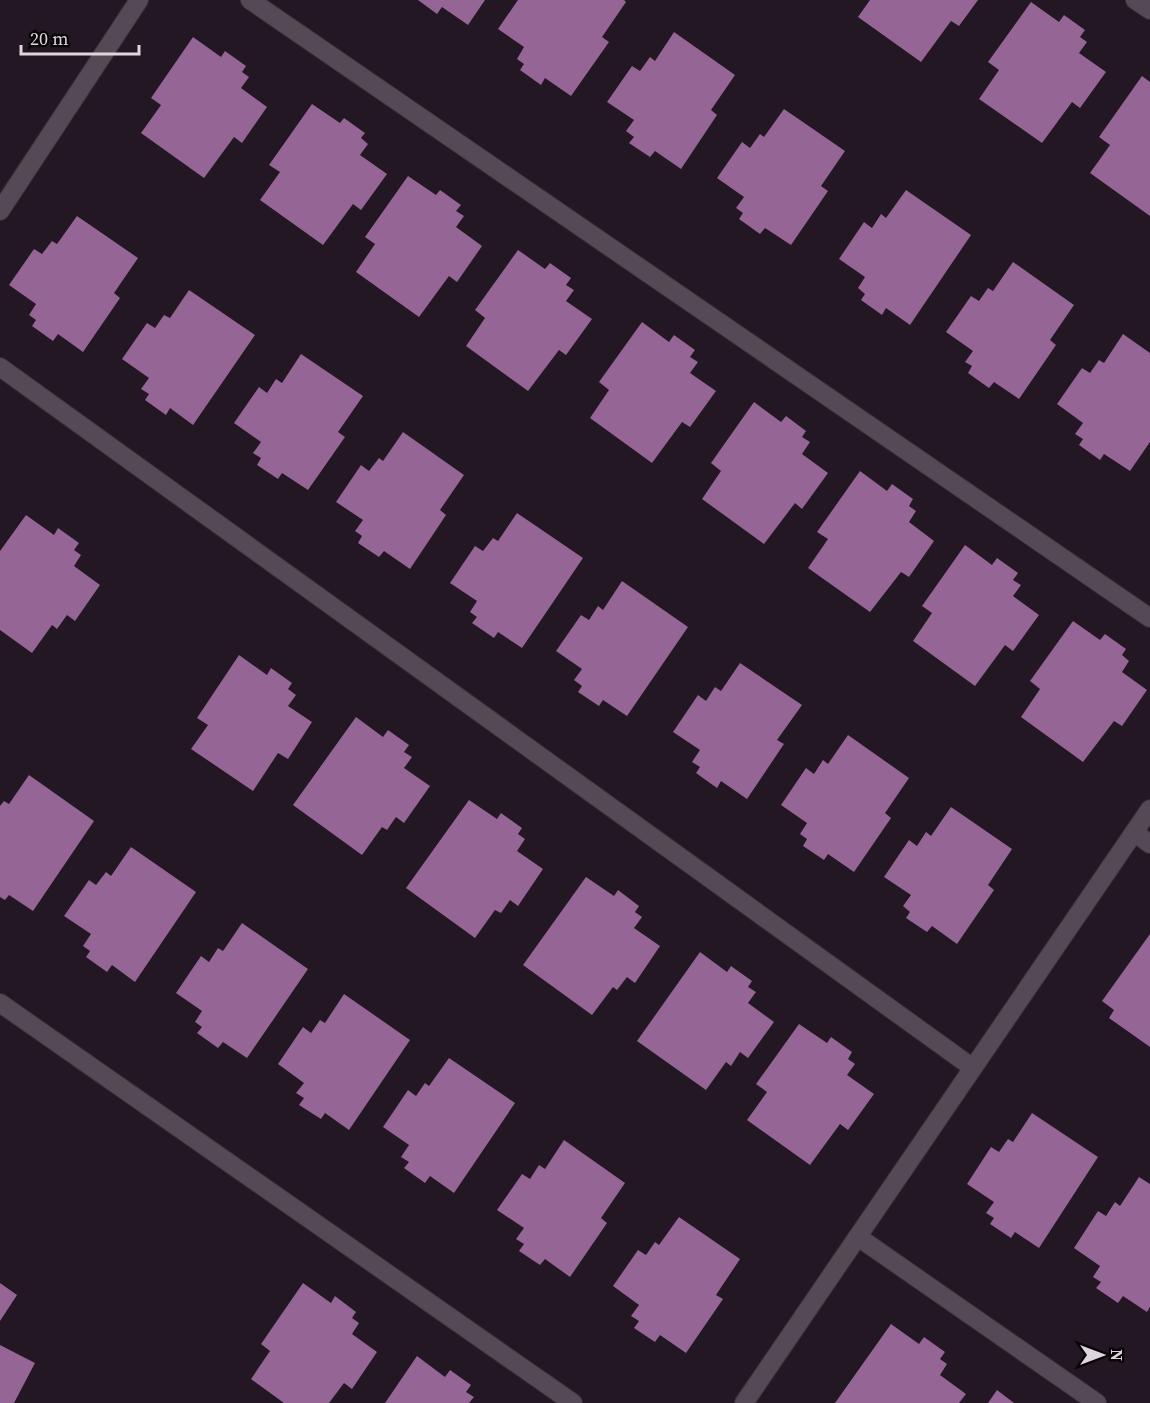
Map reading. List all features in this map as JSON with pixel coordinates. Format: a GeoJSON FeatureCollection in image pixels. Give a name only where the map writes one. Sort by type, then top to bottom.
{"type":"FeatureCollection","features":[{"type":"Feature","properties":{"kind":"street"},"geometry":{"type":"LineString","coordinates":[[0,211],[139,0]]}},
{"type":"Feature","properties":{"kind":"street"},"geometry":{"type":"LineString","coordinates":[[250,0],[1150,618]]}},
{"type":"Feature","properties":{"kind":"street"},"geometry":{"type":"LineString","coordinates":[[1135,0],[1150,10]]}},
{"type":"Feature","properties":{"kind":"street"},"geometry":{"type":"LineString","coordinates":[[0,367],[973,1068]]}},
{"type":"Feature","properties":{"kind":"street"},"geometry":{"type":"LineString","coordinates":[[744,1403],[1150,809]]}},
{"type":"Feature","properties":{"kind":"street"},"geometry":{"type":"LineString","coordinates":[[1134,832],[1150,844]]}},
{"type":"Feature","properties":{"kind":"street"},"geometry":{"type":"LineString","coordinates":[[0,1003],[573,1403]]}},
{"type":"Feature","properties":{"kind":"street"},"geometry":{"type":"LineString","coordinates":[[858,1237],[1097,1403]]}},
{"type":"Feature","properties":{"kind":"building"},"geometry":{"type":"Polygon","coordinates":[[[418,0],[485,0],[468,25],[442,7],[437,14],[418,0]]]}},
{"type":"Feature","properties":{"kind":"building"},"geometry":{"type":"Polygon","coordinates":[[[518,0],[624,0],[626,2],[602,37],[609,42],[571,96],[545,78],[541,85],[520,70],[524,64],[517,59],[524,47],[498,29],[518,0]]]}},
{"type":"Feature","properties":{"kind":"building"},"geometry":{"type":"Polygon","coordinates":[[[870,0],[978,0],[959,26],[951,21],[921,62],[858,17],[870,0]]]}},
{"type":"Feature","properties":{"kind":"building"},"geometry":{"type":"Polygon","coordinates":[[[1031,2],[1059,22],[1064,15],[1085,30],[1080,37],[1087,42],[1079,53],[1106,72],[1080,108],[1072,102],[1042,143],[979,99],[999,70],[988,62],[1031,2]]]}},
{"type":"Feature","properties":{"kind":"building"},"geometry":{"type":"Polygon","coordinates":[[[674,32],[735,75],[711,110],[717,115],[681,169],[655,151],[650,157],[629,143],[634,137],[626,131],[634,120],[607,102],[632,66],[640,71],[650,57],[655,61],[674,32]]]}},
{"type":"Feature","properties":{"kind":"building"},"geometry":{"type":"Polygon","coordinates":[[[193,37],[221,57],[225,51],[246,66],[242,72],[249,77],[241,88],[267,107],[242,143],[234,137],[204,178],[141,133],[161,105],[151,98],[193,37]]]}},
{"type":"Feature","properties":{"kind":"building"},"geometry":{"type":"Polygon","coordinates":[[[1142,76],[1150,82],[1150,216],[1090,173],[1110,145],[1099,137],[1142,76]]]}},
{"type":"Feature","properties":{"kind":"building"},"geometry":{"type":"Polygon","coordinates":[[[312,104],[340,123],[344,118],[365,133],[361,138],[368,144],[360,155],[387,174],[361,210],[353,204],[323,245],[260,200],[280,172],[269,165],[312,104]]]}},
{"type":"Feature","properties":{"kind":"building"},"geometry":{"type":"Polygon","coordinates":[[[784,109],[845,151],[821,186],[828,191],[791,245],[765,228],[760,234],[739,219],[743,213],[736,208],[744,197],[717,178],[742,142],[750,148],[760,134],[764,137],[784,109]]]}},
{"type":"Feature","properties":{"kind":"building"},"geometry":{"type":"Polygon","coordinates":[[[408,176],[436,195],[440,190],[461,205],[456,211],[464,216],[456,227],[482,246],[457,282],[449,276],[419,317],[356,272],[375,244],[365,237],[408,176]]]}},
{"type":"Feature","properties":{"kind":"building"},"geometry":{"type":"Polygon","coordinates":[[[906,190],[971,235],[910,325],[886,308],[882,315],[861,300],[865,294],[858,288],[865,277],[839,259],[864,222],[872,228],[881,214],[886,218],[906,190]]]}},
{"type":"Feature","properties":{"kind":"building"},"geometry":{"type":"Polygon","coordinates":[[[77,216],[138,258],[114,293],[120,298],[83,352],[58,334],[53,341],[32,326],[36,320],[29,315],[36,304],[9,285],[34,249],[42,254],[52,241],[57,244],[77,216]]]}},
{"type":"Feature","properties":{"kind":"building"},"geometry":{"type":"Polygon","coordinates":[[[518,250],[545,269],[550,263],[571,278],[566,285],[574,290],[566,301],[592,319],[566,355],[559,350],[528,391],[466,346],[485,318],[475,310],[518,250]]]}},
{"type":"Feature","properties":{"kind":"building"},"geometry":{"type":"Polygon","coordinates":[[[1013,262],[1074,305],[1050,340],[1056,345],[1019,399],[994,382],[989,388],[968,373],[972,366],[965,362],[973,351],[946,332],[971,296],[979,301],[988,288],[993,291],[1013,262]]]}},
{"type":"Feature","properties":{"kind":"building"},"geometry":{"type":"Polygon","coordinates":[[[189,290],[255,335],[193,425],[170,408],[166,415],[145,400],[149,394],[141,389],[149,378],[122,359],[147,323],[155,328],[164,315],[170,318],[189,290]]]}},
{"type":"Feature","properties":{"kind":"building"},"geometry":{"type":"Polygon","coordinates":[[[642,322],[669,342],[674,335],[695,350],[690,357],[698,362],[690,373],[716,391],[690,427],[682,422],[652,463],[590,418],[609,390],[599,382],[642,322]]]}},
{"type":"Feature","properties":{"kind":"building"},"geometry":{"type":"Polygon","coordinates":[[[1123,334],[1150,353],[1150,442],[1130,471],[1104,454],[1100,460],[1079,445],[1083,439],[1075,434],[1083,423],[1057,404],[1082,368],[1090,373],[1099,360],[1104,363],[1123,334]]]}},
{"type":"Feature","properties":{"kind":"building"},"geometry":{"type":"Polygon","coordinates":[[[301,354],[363,396],[338,432],[345,437],[308,490],[282,473],[278,479],[257,465],[261,458],[253,453],[261,442],[234,423],[259,387],[267,393],[276,379],[282,383],[301,354]]]}},
{"type":"Feature","properties":{"kind":"building"},"geometry":{"type":"Polygon","coordinates":[[[754,402],[781,422],[786,416],[806,431],[802,437],[810,442],[802,454],[828,473],[802,509],[795,503],[764,544],[702,499],[721,471],[711,463],[754,402]]]}},
{"type":"Feature","properties":{"kind":"building"},"geometry":{"type":"Polygon","coordinates":[[[403,432],[464,475],[440,510],[446,515],[410,569],[384,551],[379,557],[358,543],[362,536],[355,531],[363,520],[336,502],[361,465],[369,471],[379,458],[383,461],[403,432]]]}},
{"type":"Feature","properties":{"kind":"building"},"geometry":{"type":"Polygon","coordinates":[[[860,471],[887,491],[892,484],[913,499],[909,506],[916,511],[909,522],[934,541],[909,577],[901,572],[870,612],[808,568],[828,539],[817,532],[860,471]]]}},
{"type":"Feature","properties":{"kind":"building"},"geometry":{"type":"Polygon","coordinates":[[[517,513],[583,558],[522,648],[498,632],[494,638],[472,623],[477,617],[470,612],[477,601],[450,583],[475,546],[483,551],[493,538],[498,541],[517,513]]]}},
{"type":"Feature","properties":{"kind":"building"},"geometry":{"type":"Polygon","coordinates":[[[26,515],[54,535],[58,528],[79,543],[74,550],[81,555],[74,566],[100,585],[75,621],[67,615],[57,629],[52,625],[32,653],[0,630],[0,551],[26,515]]]}},
{"type":"Feature","properties":{"kind":"building"},"geometry":{"type":"Polygon","coordinates":[[[965,545],[992,565],[997,558],[1018,573],[1013,580],[1021,585],[1013,596],[1039,615],[1013,651],[1005,645],[975,686],[913,641],[932,613],[922,606],[965,545]]]}},
{"type":"Feature","properties":{"kind":"building"},"geometry":{"type":"Polygon","coordinates":[[[622,581],[688,627],[627,716],[603,700],[599,706],[578,692],[582,686],[574,680],[582,669],[556,651],[581,615],[589,620],[598,606],[603,610],[622,581]]]}},
{"type":"Feature","properties":{"kind":"building"},"geometry":{"type":"Polygon","coordinates":[[[1073,621],[1100,640],[1105,634],[1126,649],[1122,655],[1129,661],[1122,672],[1147,690],[1122,726],[1114,721],[1083,762],[1021,717],[1040,689],[1030,681],[1073,621]]]}},
{"type":"Feature","properties":{"kind":"building"},"geometry":{"type":"Polygon","coordinates":[[[239,655],[267,675],[271,668],[292,683],[288,689],[296,695],[288,706],[312,722],[288,759],[278,753],[253,791],[191,749],[208,725],[197,718],[239,655]]]}},
{"type":"Feature","properties":{"kind":"building"},"geometry":{"type":"Polygon","coordinates":[[[740,663],[802,705],[777,740],[784,744],[747,799],[721,781],[717,788],[696,773],[700,767],[692,762],[700,750],[673,732],[698,695],[706,701],[715,687],[721,691],[740,663]]]}},
{"type":"Feature","properties":{"kind":"building"},"geometry":{"type":"Polygon","coordinates":[[[356,717],[383,737],[388,730],[409,745],[404,752],[412,757],[404,768],[430,786],[404,823],[396,817],[387,830],[382,827],[362,855],[293,805],[356,717]]]}},
{"type":"Feature","properties":{"kind":"building"},"geometry":{"type":"Polygon","coordinates":[[[848,735],[909,778],[885,813],[891,818],[854,872],[828,854],[824,860],[803,846],[807,839],[800,834],[807,823],[781,805],[806,768],[814,774],[823,760],[828,764],[848,735]]]}},
{"type":"Feature","properties":{"kind":"building"},"geometry":{"type":"Polygon","coordinates":[[[29,775],[94,821],[33,911],[9,895],[5,900],[0,897],[0,806],[4,801],[9,804],[29,775]]]}},
{"type":"Feature","properties":{"kind":"building"},"geometry":{"type":"Polygon","coordinates":[[[469,800],[497,819],[501,813],[522,828],[518,834],[525,839],[517,851],[543,869],[518,906],[510,900],[501,913],[495,910],[475,938],[406,888],[469,800]]]}},
{"type":"Feature","properties":{"kind":"building"},"geometry":{"type":"Polygon","coordinates":[[[951,807],[1012,849],[988,885],[994,890],[957,944],[932,926],[927,932],[906,918],[910,912],[903,906],[911,895],[884,877],[909,840],[917,846],[926,832],[931,836],[951,807]]]}},
{"type":"Feature","properties":{"kind":"building"},"geometry":{"type":"Polygon","coordinates":[[[131,847],[196,892],[135,982],[112,965],[107,972],[86,957],[90,951],[83,946],[91,934],[64,916],[89,880],[96,885],[106,872],[111,876],[131,847]]]}},
{"type":"Feature","properties":{"kind":"building"},"geometry":{"type":"Polygon","coordinates":[[[586,877],[614,896],[618,890],[639,906],[635,912],[642,917],[634,928],[660,946],[635,983],[627,977],[617,990],[613,987],[592,1015],[523,965],[586,877]]]}},
{"type":"Feature","properties":{"kind":"building"},"geometry":{"type":"Polygon","coordinates":[[[242,923],[308,969],[247,1058],[223,1042],[218,1048],[197,1033],[202,1027],[195,1022],[202,1011],[176,993],[201,956],[209,962],[218,948],[223,951],[242,923]]]}},
{"type":"Feature","properties":{"kind":"building"},"geometry":{"type":"Polygon","coordinates":[[[1150,934],[1150,1047],[1109,1018],[1114,1010],[1102,1001],[1150,934]]]}},
{"type":"Feature","properties":{"kind":"building"},"geometry":{"type":"Polygon","coordinates":[[[700,952],[727,972],[731,966],[752,981],[748,987],[756,992],[748,1003],[774,1022],[748,1058],[740,1052],[731,1066],[726,1062],[706,1090],[637,1041],[700,952]]]}},
{"type":"Feature","properties":{"kind":"building"},"geometry":{"type":"Polygon","coordinates":[[[344,994],[410,1040],[349,1130],[325,1113],[321,1119],[299,1105],[304,1098],[296,1093],[304,1083],[278,1064],[303,1027],[311,1033],[320,1020],[325,1023],[344,994]]]}},
{"type":"Feature","properties":{"kind":"building"},"geometry":{"type":"Polygon","coordinates":[[[799,1024],[827,1043],[831,1037],[852,1052],[848,1059],[855,1064],[847,1075],[874,1094],[848,1130],[840,1124],[810,1165],[747,1120],[767,1092],[756,1084],[799,1024]]]}},
{"type":"Feature","properties":{"kind":"building"},"geometry":{"type":"Polygon","coordinates":[[[449,1058],[515,1103],[454,1193],[430,1176],[425,1183],[404,1168],[409,1162],[401,1157],[409,1145],[383,1127],[408,1090],[416,1096],[425,1083],[429,1086],[449,1058]]]}},
{"type":"Feature","properties":{"kind":"building"},"geometry":{"type":"Polygon","coordinates":[[[1032,1113],[1098,1157],[1039,1248],[1015,1232],[1011,1238],[990,1224],[994,1218],[986,1213],[994,1202],[967,1184],[991,1147],[999,1152],[1008,1139],[1013,1142],[1032,1113]]]}},
{"type":"Feature","properties":{"kind":"building"},"geometry":{"type":"Polygon","coordinates":[[[564,1140],[625,1183],[601,1218],[607,1223],[570,1277],[545,1259],[540,1265],[519,1251],[524,1244],[516,1239],[524,1228],[497,1210],[522,1174],[530,1179],[539,1165],[545,1169],[564,1140]]]}},
{"type":"Feature","properties":{"kind":"building"},"geometry":{"type":"Polygon","coordinates":[[[1139,1177],[1150,1184],[1150,1307],[1147,1312],[1123,1296],[1118,1303],[1096,1288],[1101,1282],[1093,1277],[1100,1266],[1074,1248],[1098,1211],[1106,1216],[1115,1202],[1120,1206],[1139,1177]]]}},
{"type":"Feature","properties":{"kind":"building"},"geometry":{"type":"Polygon","coordinates":[[[679,1217],[740,1259],[716,1295],[723,1299],[686,1353],[660,1335],[655,1342],[634,1328],[639,1321],[631,1316],[639,1305],[613,1286],[638,1250],[646,1255],[655,1242],[659,1245],[679,1217]]]}},
{"type":"Feature","properties":{"kind":"building"},"geometry":{"type":"Polygon","coordinates":[[[0,1283],[17,1295],[0,1321],[0,1283]]]}},
{"type":"Feature","properties":{"kind":"building"},"geometry":{"type":"Polygon","coordinates":[[[303,1283],[331,1303],[335,1296],[356,1312],[352,1318],[359,1323],[352,1334],[377,1352],[352,1389],[344,1383],[329,1403],[284,1403],[251,1379],[270,1351],[261,1344],[303,1283]]]}},
{"type":"Feature","properties":{"kind":"building"},"geometry":{"type":"Polygon","coordinates":[[[891,1324],[919,1344],[924,1337],[945,1352],[940,1359],[947,1364],[940,1375],[966,1394],[959,1403],[835,1403],[891,1324]]]}},
{"type":"Feature","properties":{"kind":"building"},"geometry":{"type":"Polygon","coordinates":[[[0,1345],[35,1363],[14,1403],[0,1403],[0,1345]]]}},
{"type":"Feature","properties":{"kind":"building"},"geometry":{"type":"Polygon","coordinates":[[[417,1356],[445,1377],[450,1370],[471,1385],[466,1392],[474,1397],[469,1403],[385,1403],[417,1356]]]}},
{"type":"Feature","properties":{"kind":"building"},"geometry":{"type":"Polygon","coordinates":[[[997,1390],[1014,1403],[988,1403],[997,1390]]]}}]}
